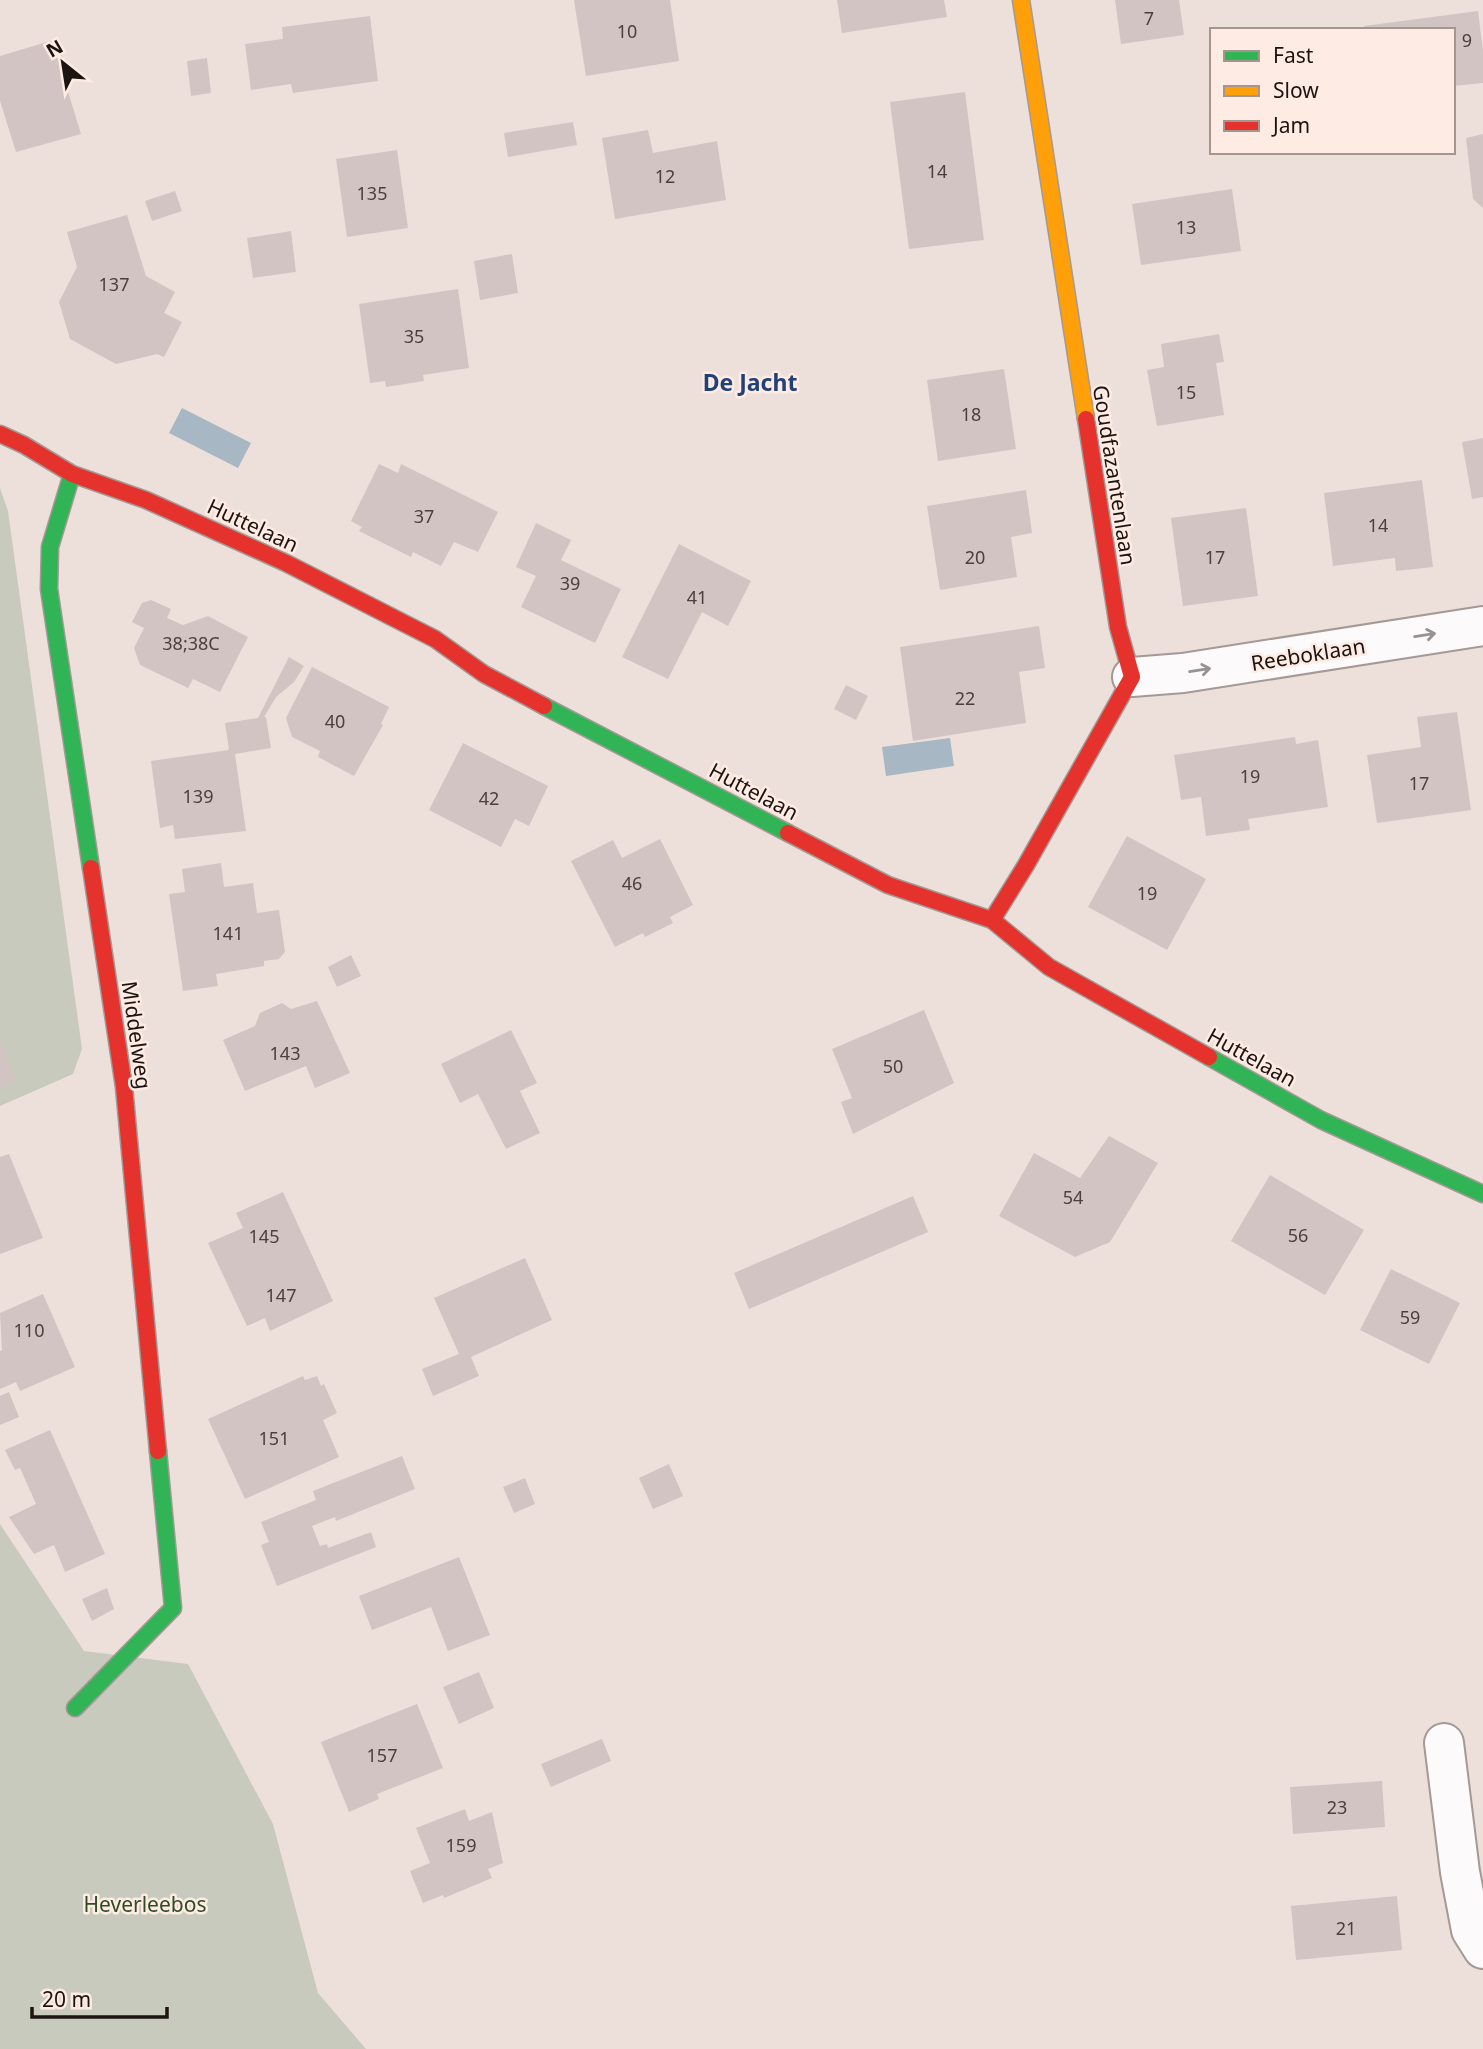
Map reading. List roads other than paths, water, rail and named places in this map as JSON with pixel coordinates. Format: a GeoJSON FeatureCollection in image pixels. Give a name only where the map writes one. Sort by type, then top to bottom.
{"type":"FeatureCollection","features":[{"type":"Feature","properties":{"kind":"street","name":"Goudfazantenlaan"},"geometry":{"type":"LineString","coordinates":[[1021,0],[1118,627],[1132,677]]}},
{"type":"Feature","properties":{"kind":"street","name":"Huttelaan"},"geometry":{"type":"LineString","coordinates":[[0,434],[24,444],[72,474],[146,500],[286,563],[435,639],[484,674],[888,885],[992,920],[1049,967],[1321,1120],[1483,1194]]}},
{"type":"Feature","properties":{"kind":"street","name":"Middelweg"},"geometry":{"type":"LineString","coordinates":[[72,474],[50,547],[49,589],[124,1087],[173,1608],[75,1708]]}},
{"type":"Feature","properties":{"kind":"street","name":"Reeboklaan"},"geometry":{"type":"LineString","coordinates":[[1132,677],[1183,673],[1483,626]]}},
{"type":"Feature","properties":{"kind":"street"},"geometry":{"type":"LineString","coordinates":[[992,920],[1132,677]]}},
{"type":"Feature","properties":{"kind":"street"},"geometry":{"type":"LineString","coordinates":[[1444,1743],[1460,1872],[1471,1930],[1483,1949]]}},
{"type":"Feature","properties":{"kind":"water"},"geometry":{"type":"Polygon","coordinates":[[[182,408],[251,443],[238,468],[169,433],[182,408]]]}},
{"type":"Feature","properties":{"kind":"water"},"geometry":{"type":"Polygon","coordinates":[[[950,738],[954,766],[886,776],[882,747],[950,738]]]}},
{"type":"Feature","properties":{"kind":"district","name":"De Jacht"},"geometry":{"type":"Point","coordinates":[750,382]}},
{"type":"Feature","properties":{"kind":"park label","name":"Heverleebos"},"geometry":{"type":"Point","coordinates":[145,1904]}}]}
